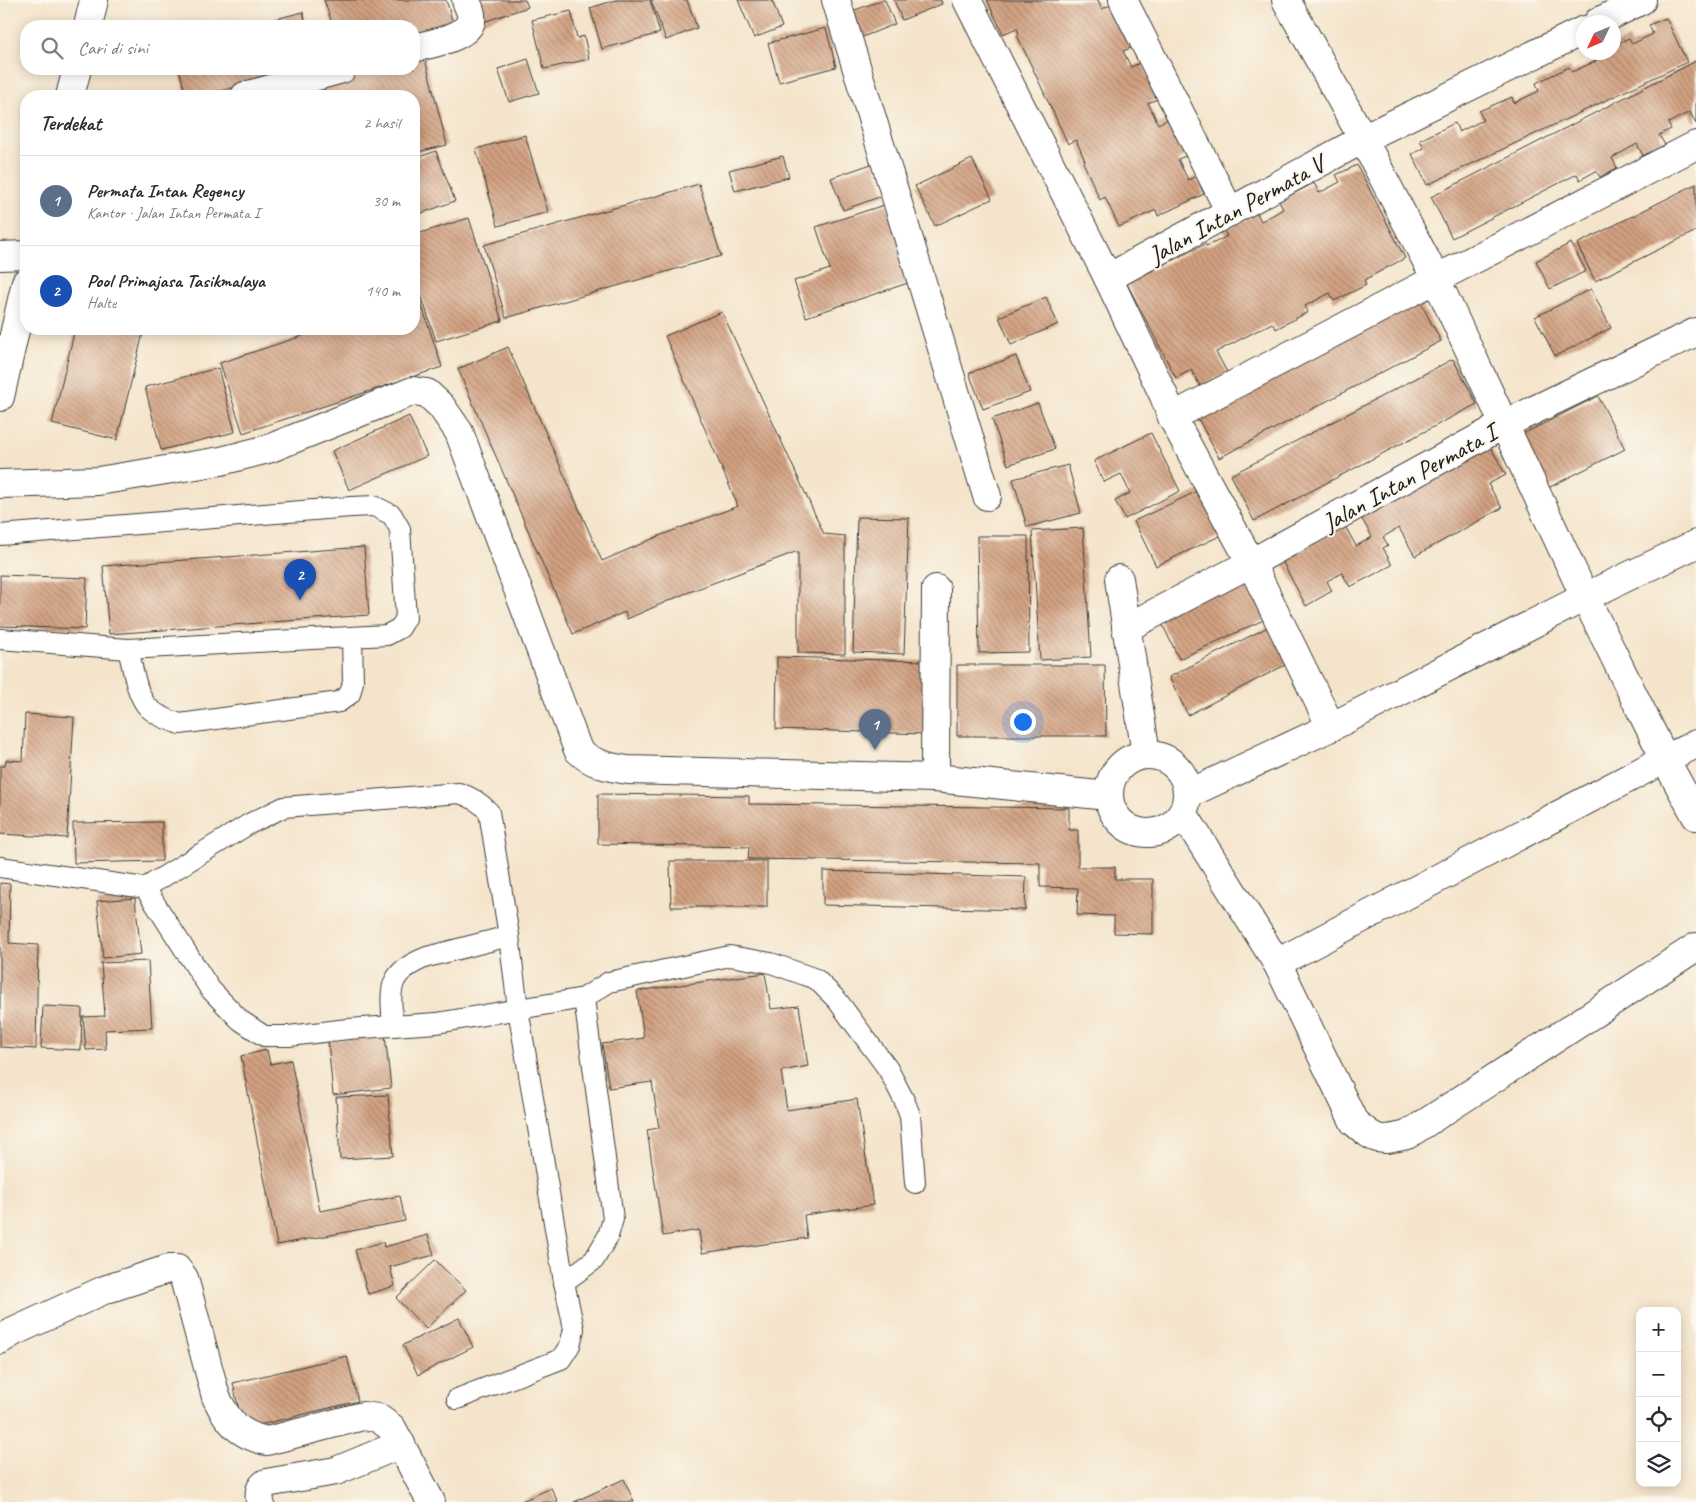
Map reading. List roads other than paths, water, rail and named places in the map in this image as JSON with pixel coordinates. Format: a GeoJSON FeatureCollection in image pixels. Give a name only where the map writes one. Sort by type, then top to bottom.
{"type":"FeatureCollection","features":[{"type":"Feature","properties":{"kind":"main road"},"geometry":{"type":"LineString","coordinates":[[89,20],[94,0]]}},
{"type":"Feature","properties":{"kind":"main road"},"geometry":{"type":"LineString","coordinates":[[420,46],[463,33],[470,25],[472,16],[466,0]]}},
{"type":"Feature","properties":{"kind":"main road"},"geometry":{"type":"LineString","coordinates":[[836,0],[987,496]]}},
{"type":"Feature","properties":{"kind":"main road"},"geometry":{"type":"LineString","coordinates":[[967,0],[1108,278],[1164,396],[1172,417],[1251,563],[1330,727]]}},
{"type":"Feature","properties":{"kind":"main road"},"geometry":{"type":"LineString","coordinates":[[1123,0],[1230,212]]}},
{"type":"Feature","properties":{"kind":"main road"},"geometry":{"type":"LineString","coordinates":[[1612,15],[1642,0]]}},
{"type":"Feature","properties":{"kind":"main road"},"geometry":{"type":"LineString","coordinates":[[1295,3],[1436,279],[1585,597],[1665,759],[1696,816]]}},
{"type":"Feature","properties":{"kind":"main road","name":"Jalan Intan Permata V"},"geometry":{"type":"LineString","coordinates":[[1108,278],[1363,139],[1576,34]]}},
{"type":"Feature","properties":{"kind":"main road"},"geometry":{"type":"LineString","coordinates":[[72,90],[75,75]]}},
{"type":"Feature","properties":{"kind":"main road"},"geometry":{"type":"LineString","coordinates":[[267,90],[320,75]]}},
{"type":"Feature","properties":{"kind":"main road"},"geometry":{"type":"LineString","coordinates":[[1172,417],[1696,145]]}},
{"type":"Feature","properties":{"kind":"main road"},"geometry":{"type":"LineString","coordinates":[[0,256],[20,255]]}},
{"type":"Feature","properties":{"kind":"main road"},"geometry":{"type":"LineString","coordinates":[[0,397],[4,356],[20,302]]}},
{"type":"Feature","properties":{"kind":"main road","name":"Jalan Intan Permata I"},"geometry":{"type":"LineString","coordinates":[[1126,628],[1251,563],[1503,425],[1696,332]]}},
{"type":"Feature","properties":{"kind":"main road"},"geometry":{"type":"LineString","coordinates":[[0,484],[98,481],[221,461],[268,449],[413,392],[426,392],[441,406],[458,432],[578,750],[585,758],[595,763],[628,770],[935,778],[1108,796]]}},
{"type":"Feature","properties":{"kind":"main road"},"geometry":{"type":"LineString","coordinates":[[1696,544],[1585,597],[1185,803],[1169,828],[1150,834],[1130,829],[1114,815],[1108,796],[1113,776],[1127,760],[1146,754],[1167,759],[1182,773],[1185,803],[1277,963],[1354,1122],[1370,1135],[1385,1140],[1407,1135],[1696,947]]}},
{"type":"Feature","properties":{"kind":"main road"},"geometry":{"type":"LineString","coordinates":[[1119,579],[1146,754]]}},
{"type":"Feature","properties":{"kind":"main road"},"geometry":{"type":"LineString","coordinates":[[935,778],[936,589]]}},
{"type":"Feature","properties":{"kind":"main road"},"geometry":{"type":"LineString","coordinates":[[1277,963],[1696,744]]}},
{"type":"Feature","properties":{"kind":"main road"},"geometry":{"type":"LineString","coordinates":[[0,1340],[21,1328],[104,1290],[168,1269],[177,1269],[184,1278],[216,1397],[234,1427],[254,1438],[267,1441],[363,1416],[378,1418],[392,1428],[432,1502]]}},
{"type":"Feature","properties":{"kind":"main road"},"geometry":{"type":"LineString","coordinates":[[260,1502],[259,1494],[261,1487],[266,1483],[336,1471],[401,1444]]}},
{"type":"Feature","properties":{"kind":"lane"},"geometry":{"type":"LineString","coordinates":[[0,534],[352,506],[374,506],[392,516],[400,529],[406,618],[400,628],[387,635],[128,649],[0,639]]}},
{"type":"Feature","properties":{"kind":"lane"},"geometry":{"type":"LineString","coordinates":[[128,649],[138,688],[147,706],[164,718],[180,724],[339,702],[350,694],[353,682],[352,637]]}},
{"type":"Feature","properties":{"kind":"lane"},"geometry":{"type":"LineString","coordinates":[[0,867],[145,888],[249,824],[284,807],[459,793],[480,802],[489,812],[509,936],[518,1009],[564,1282],[574,1329],[570,1345],[561,1359],[457,1399]]}},
{"type":"Feature","properties":{"kind":"lane"},"geometry":{"type":"LineString","coordinates":[[145,888],[210,989],[240,1020],[264,1036],[289,1036],[437,1023],[584,998],[608,982],[730,956],[772,963],[816,979],[837,1000],[888,1069],[904,1100],[910,1115],[916,1184]]}},
{"type":"Feature","properties":{"kind":"lane"},"geometry":{"type":"LineString","coordinates":[[393,1026],[391,994],[394,981],[401,970],[427,957],[509,936]]}},
{"type":"Feature","properties":{"kind":"lane"},"geometry":{"type":"LineString","coordinates":[[564,1282],[594,1260],[608,1236],[613,1219],[584,998]]}},
{"type":"Feature","properties":{"kind":"place","name":"Pool Primajasa Tasikmalaya"},"geometry":{"type":"Point","coordinates":[300,600]}},
{"type":"Feature","properties":{"kind":"place","name":"Permata Intan Regency"},"geometry":{"type":"Point","coordinates":[875,750]}}]}
